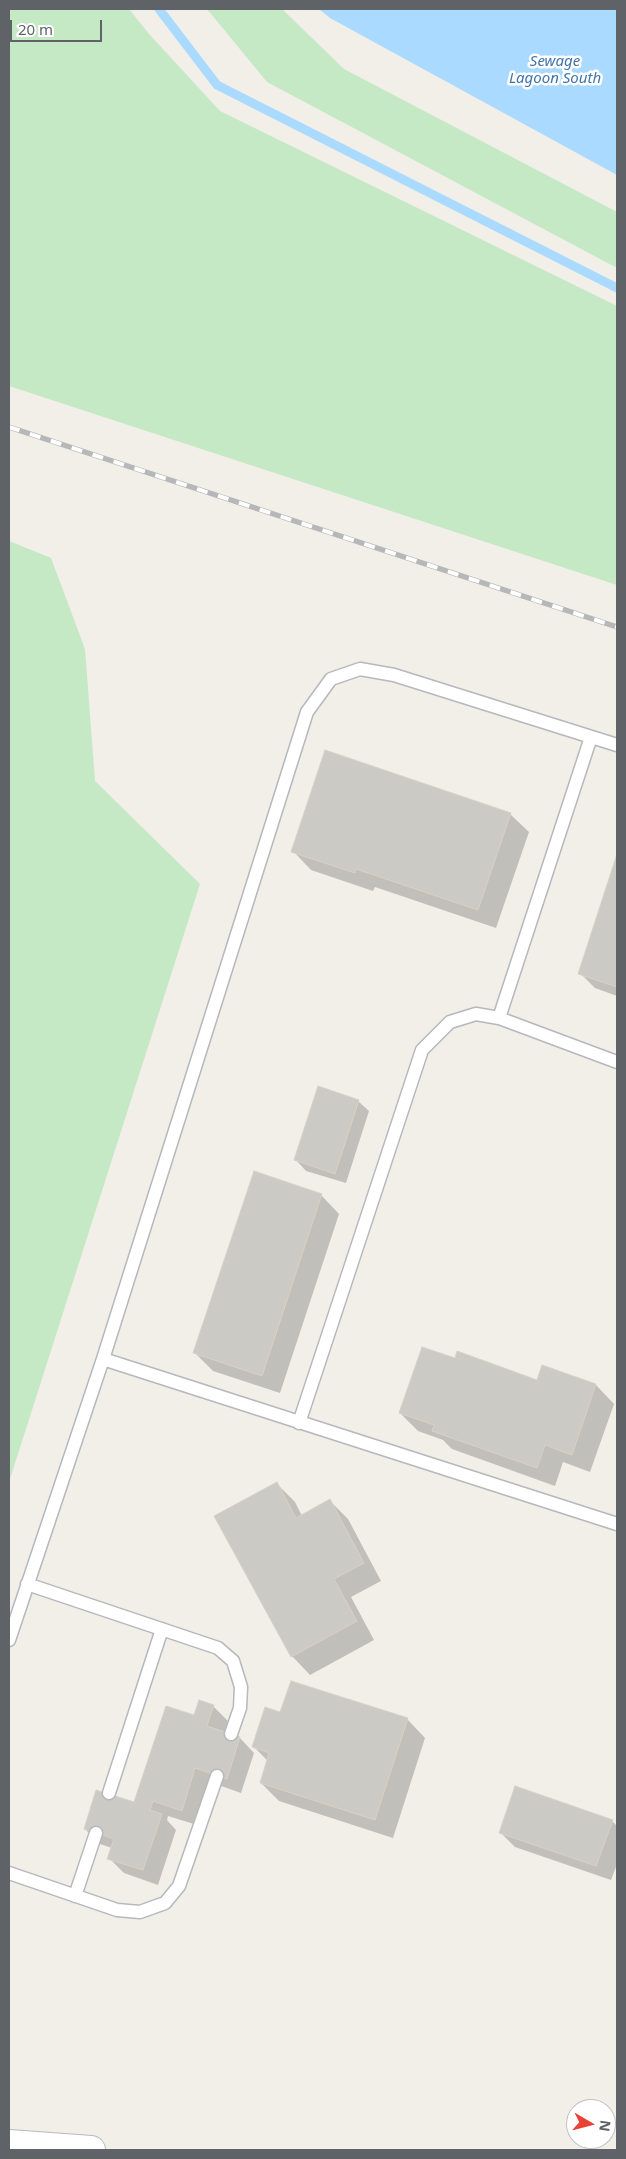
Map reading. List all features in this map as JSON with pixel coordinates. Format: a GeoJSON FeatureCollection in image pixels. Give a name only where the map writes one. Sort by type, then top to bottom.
{"type":"FeatureCollection","features":[{"type":"Feature","properties":{"kind":"street"},"geometry":{"type":"LineString","coordinates":[[9,2144],[91,2150]]}},
{"type":"Feature","properties":{"kind":"lane"},"geometry":{"type":"LineString","coordinates":[[9,1640],[103,1358],[307,712],[332,679],[360,669],[394,675],[617,745]]}},
{"type":"Feature","properties":{"kind":"lane"},"geometry":{"type":"LineString","coordinates":[[499,1018],[591,737]]}},
{"type":"Feature","properties":{"kind":"lane"},"geometry":{"type":"LineString","coordinates":[[299,1422],[422,1050],[450,1022],[476,1014],[499,1018],[617,1062]]}},
{"type":"Feature","properties":{"kind":"lane"},"geometry":{"type":"LineString","coordinates":[[103,1358],[617,1524]]}},
{"type":"Feature","properties":{"kind":"lane"},"geometry":{"type":"LineString","coordinates":[[27,1584],[218,1648],[233,1661],[241,1688],[240,1708],[231,1734]]}},
{"type":"Feature","properties":{"kind":"lane"},"geometry":{"type":"LineString","coordinates":[[109,1794],[162,1629]]}},
{"type":"Feature","properties":{"kind":"lane"},"geometry":{"type":"LineString","coordinates":[[9,1874],[117,1910],[140,1912],[165,1904],[180,1886],[217,1776]]}},
{"type":"Feature","properties":{"kind":"lane"},"geometry":{"type":"LineString","coordinates":[[75,1896],[96,1833]]}},
{"type":"Feature","properties":{"kind":"green space"},"geometry":{"type":"Polygon","coordinates":[[[9,9],[129,9],[149,34],[220,111],[617,306],[617,585],[9,386],[9,9]]]}},
{"type":"Feature","properties":{"kind":"green space"},"geometry":{"type":"Polygon","coordinates":[[[207,9],[282,9],[344,69],[617,212],[617,268],[267,82],[207,9]]]}},
{"type":"Feature","properties":{"kind":"green space"},"geometry":{"type":"Polygon","coordinates":[[[9,541],[51,558],[85,649],[95,781],[200,884],[9,1482],[9,541]]]}},
{"type":"Feature","properties":{"kind":"water","name":"Sewage Lagoon South"},"geometry":{"type":"Polygon","coordinates":[[[319,9],[617,9],[617,175],[330,18],[319,9]]]}},
{"type":"Feature","properties":{"kind":"building"},"geometry":{"type":"Polygon","coordinates":[[[325,750],[511,813],[478,910],[356,869],[355,873],[291,852],[325,750]]]}},
{"type":"Feature","properties":{"kind":"building"},"geometry":{"type":"Polygon","coordinates":[[[617,854],[617,987],[578,974],[617,854]]]}},
{"type":"Feature","properties":{"kind":"building"},"geometry":{"type":"Polygon","coordinates":[[[318,1086],[359,1100],[335,1174],[294,1160],[318,1086]]]}},
{"type":"Feature","properties":{"kind":"building"},"geometry":{"type":"Polygon","coordinates":[[[254,1171],[322,1194],[262,1376],[193,1353],[254,1171]]]}},
{"type":"Feature","properties":{"kind":"building"},"geometry":{"type":"Polygon","coordinates":[[[422,1347],[455,1358],[457,1351],[537,1380],[542,1365],[596,1384],[572,1455],[545,1445],[537,1468],[432,1431],[434,1425],[399,1413],[422,1347]]]}},
{"type":"Feature","properties":{"kind":"building"},"geometry":{"type":"Polygon","coordinates":[[[277,1482],[296,1518],[330,1499],[364,1563],[334,1579],[357,1621],[291,1657],[214,1516],[277,1482]]]}},
{"type":"Feature","properties":{"kind":"building"},"geometry":{"type":"Polygon","coordinates":[[[291,1681],[408,1718],[375,1820],[260,1783],[269,1753],[252,1747],[265,1707],[280,1712],[291,1681]]]}},
{"type":"Feature","properties":{"kind":"building"},"geometry":{"type":"Polygon","coordinates":[[[199,1700],[214,1705],[207,1726],[240,1737],[227,1779],[195,1768],[182,1811],[153,1801],[150,1810],[162,1814],[143,1870],[107,1859],[114,1839],[84,1829],[96,1790],[134,1802],[166,1706],[194,1715],[199,1700]]]}},
{"type":"Feature","properties":{"kind":"building"},"geometry":{"type":"Polygon","coordinates":[[[515,1786],[613,1820],[596,1866],[499,1833],[515,1786]]]}},
{"type":"Feature","properties":{"kind":"waterway"},"geometry":{"type":"LineString","coordinates":[[159,9],[217,85],[617,288]]}},
{"type":"Feature","properties":{"kind":"railway"},"geometry":{"type":"LineString","coordinates":[[9,427],[617,627]]}}]}
